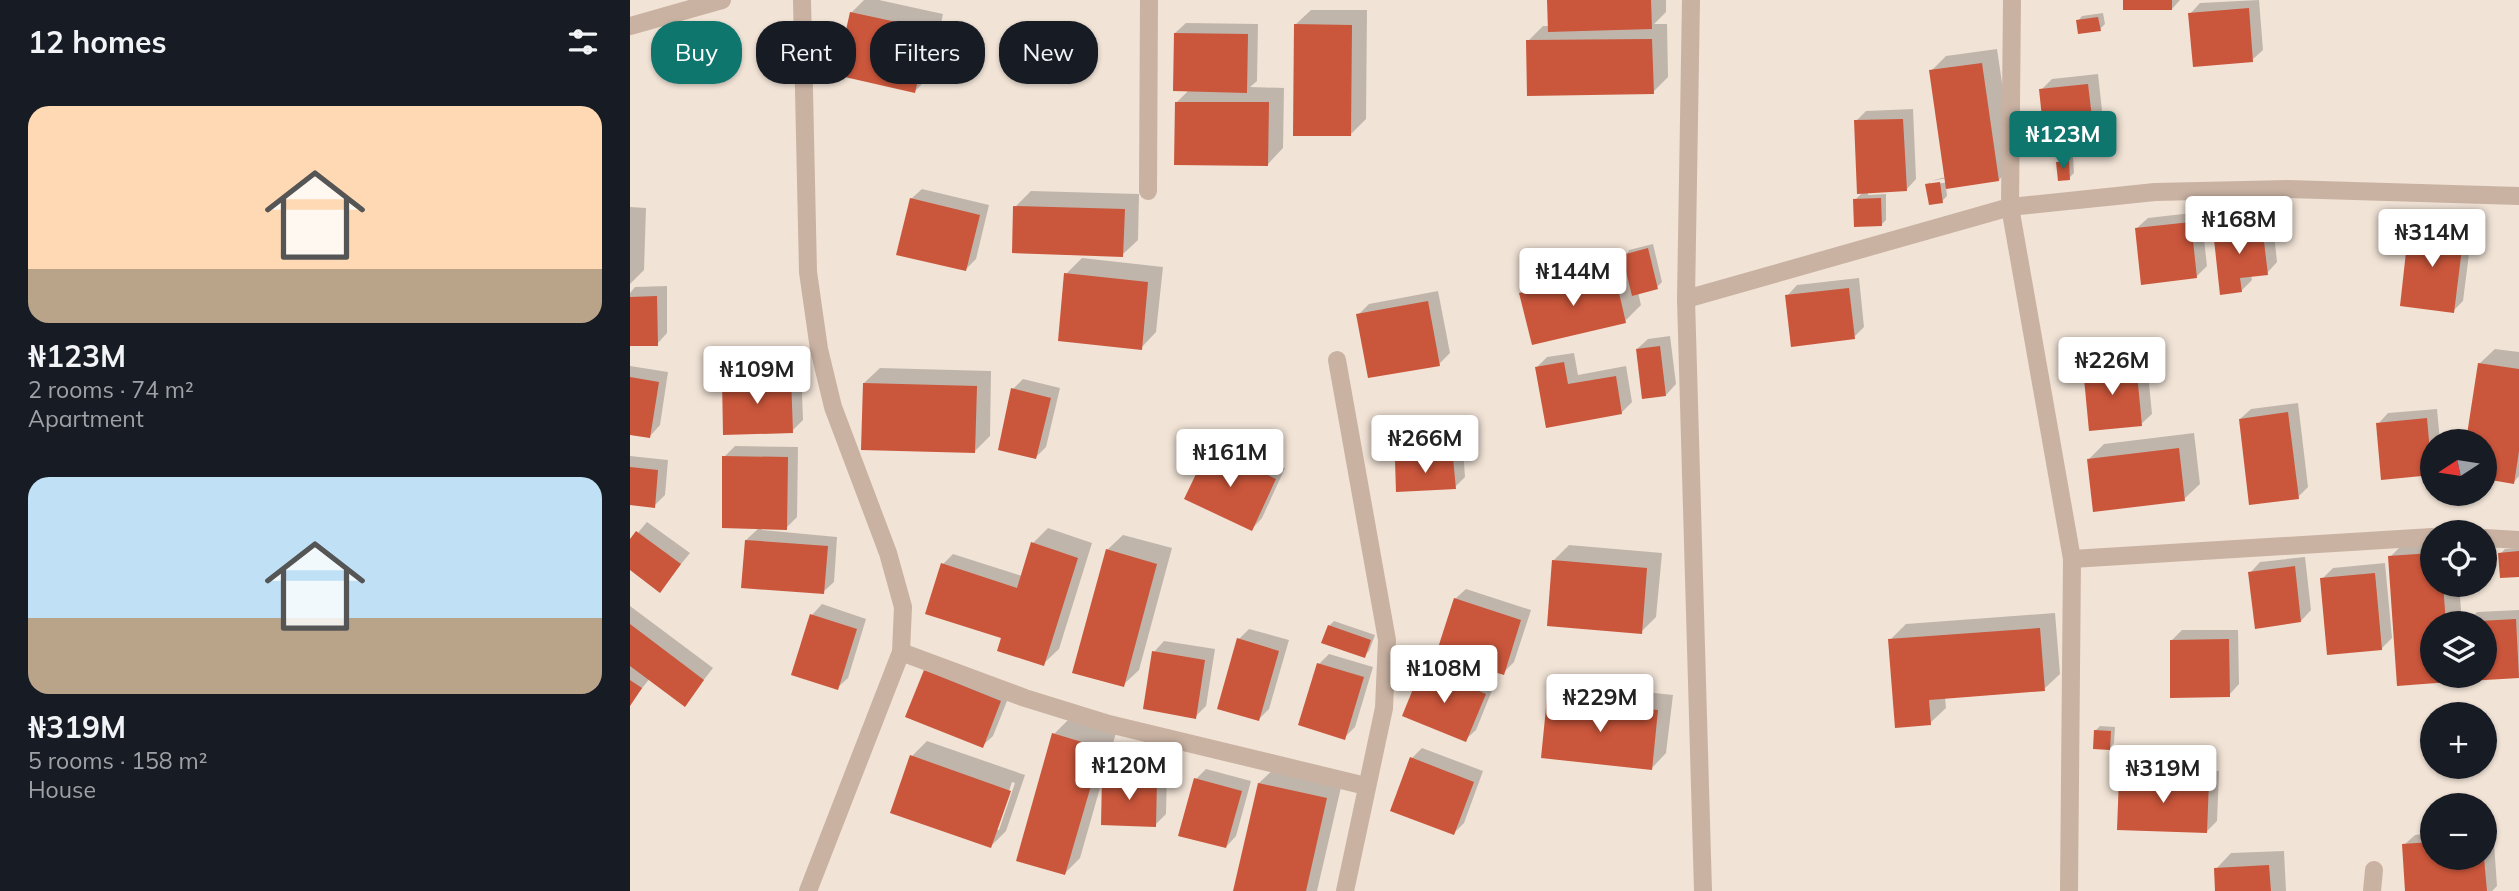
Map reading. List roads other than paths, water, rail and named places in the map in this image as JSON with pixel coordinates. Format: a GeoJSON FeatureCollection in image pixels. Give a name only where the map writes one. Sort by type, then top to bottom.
{"type":"FeatureCollection","features":[{"type":"Feature","properties":{"kind":"street"},"geometry":{"type":"LineString","coordinates":[[630,26],[722,0]]}},
{"type":"Feature","properties":{"kind":"street"},"geometry":{"type":"LineString","coordinates":[[802,0],[808,272],[819,349],[833,407],[888,553],[903,607],[901,652],[808,891]]}},
{"type":"Feature","properties":{"kind":"street"},"geometry":{"type":"LineString","coordinates":[[1148,191],[1149,0]]}},
{"type":"Feature","properties":{"kind":"street"},"geometry":{"type":"LineString","coordinates":[[1691,0],[1686,299],[1703,891]]}},
{"type":"Feature","properties":{"kind":"street"},"geometry":{"type":"LineString","coordinates":[[2012,0],[2011,207],[2072,559],[2069,891]]}},
{"type":"Feature","properties":{"kind":"street"},"geometry":{"type":"LineString","coordinates":[[1686,299],[2011,207],[2168,191],[2288,189],[2519,196]]}},
{"type":"Feature","properties":{"kind":"street"},"geometry":{"type":"LineString","coordinates":[[1337,360],[1387,640],[1384,708],[1345,891]]}},
{"type":"Feature","properties":{"kind":"street"},"geometry":{"type":"LineString","coordinates":[[2072,559],[2420,538]]}},
{"type":"Feature","properties":{"kind":"street"},"geometry":{"type":"LineString","coordinates":[[2497,539],[2519,540]]}},
{"type":"Feature","properties":{"kind":"street"},"geometry":{"type":"LineString","coordinates":[[901,652],[1025,698],[1109,724],[1366,786]]}},
{"type":"Feature","properties":{"kind":"street"},"geometry":{"type":"LineString","coordinates":[[2372,891],[2374,870]]}}]}
